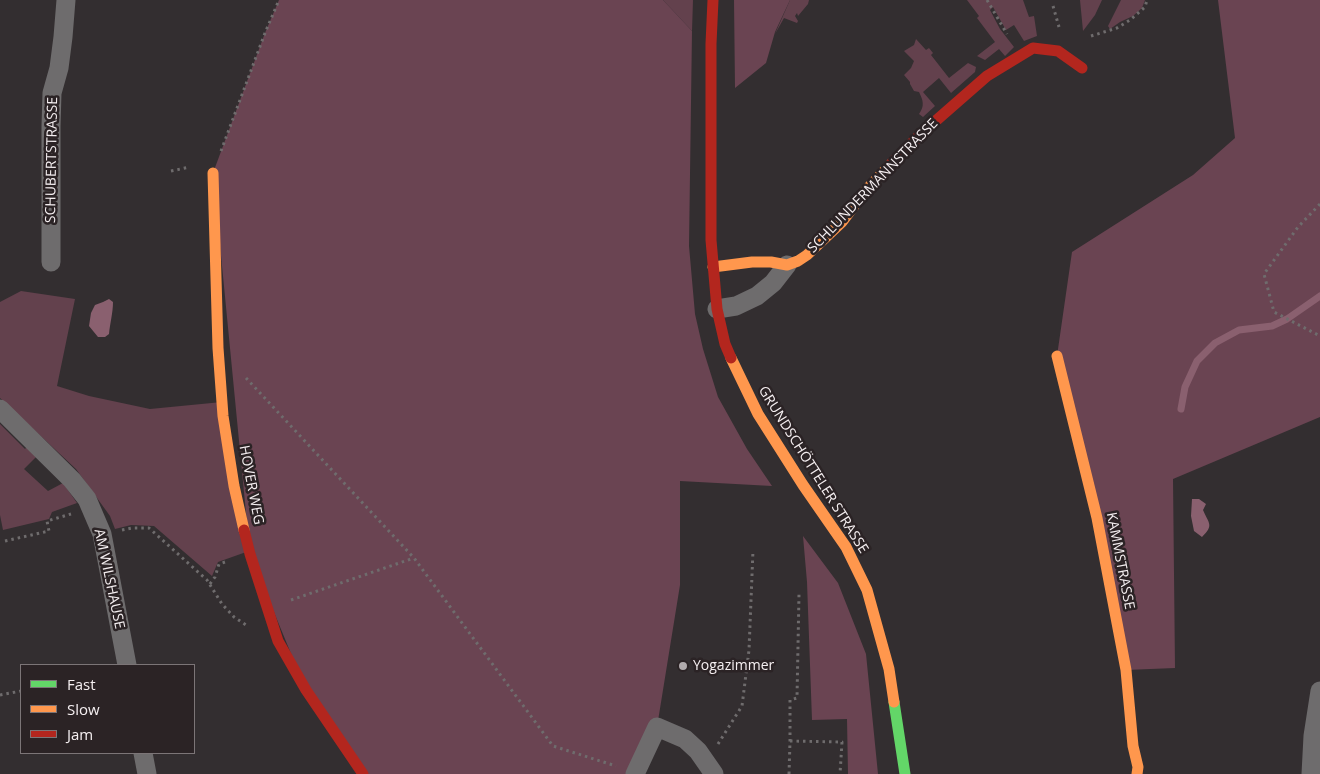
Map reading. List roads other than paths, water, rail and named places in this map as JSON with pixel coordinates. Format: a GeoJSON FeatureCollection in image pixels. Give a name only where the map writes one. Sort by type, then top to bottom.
{"type":"FeatureCollection","features":[{"type":"Feature","properties":{"kind":"street","name":"SCHUBERTSTRASSE"},"geometry":{"type":"LineString","coordinates":[[51,262],[52,94],[60,60],[66,0]]}},
{"type":"Feature","properties":{"kind":"street","name":"GRUNDSCHÖTTELER STRASSE"},"geometry":{"type":"LineString","coordinates":[[713,0],[711,44],[711,240],[717,309],[724,344],[758,414],[803,485],[846,547],[867,590],[888,669],[905,774]]}},
{"type":"Feature","properties":{"kind":"street","name":"SCHLUNDERMANNSTRASSE"},"geometry":{"type":"LineString","coordinates":[[717,309],[736,306],[757,296],[774,283],[787,265],[807,255],[842,222],[866,190],[923,132],[986,76],[1034,48],[1058,51],[1082,68]]}},
{"type":"Feature","properties":{"kind":"street","name":"HOVER WEG"},"geometry":{"type":"LineString","coordinates":[[213,173],[218,348],[223,416],[234,486],[252,563],[278,641],[306,690],[363,774]]}},
{"type":"Feature","properties":{"kind":"street"},"geometry":{"type":"LineString","coordinates":[[713,267],[752,262],[771,262],[787,265]]}},
{"type":"Feature","properties":{"kind":"street","name":"KAMMSTRASSE"},"geometry":{"type":"LineString","coordinates":[[1057,356],[1099,527],[1126,670],[1133,746],[1138,767],[1137,774]]}},
{"type":"Feature","properties":{"kind":"street","name":"AM WILSHAUSE"},"geometry":{"type":"LineString","coordinates":[[0,409],[72,480],[87,499],[102,534],[127,664]]}},
{"type":"Feature","properties":{"kind":"street"},"geometry":{"type":"LineString","coordinates":[[1311,774],[1313,736],[1320,691]]}},
{"type":"Feature","properties":{"kind":"street"},"geometry":{"type":"LineString","coordinates":[[635,773],[657,727],[685,739],[698,751],[707,770]]}},
{"type":"Feature","properties":{"kind":"street"},"geometry":{"type":"LineString","coordinates":[[142,754],[146,774]]}},
{"type":"Feature","properties":{"kind":"waterway"},"geometry":{"type":"LineString","coordinates":[[1181,409],[1185,387],[1197,361],[1215,343],[1239,330],[1272,326],[1287,319],[1320,296]]}},
{"type":"Feature","properties":{"kind":"place","name":"Yogazimmer"},"geometry":{"type":"Point","coordinates":[683,666]}}]}
